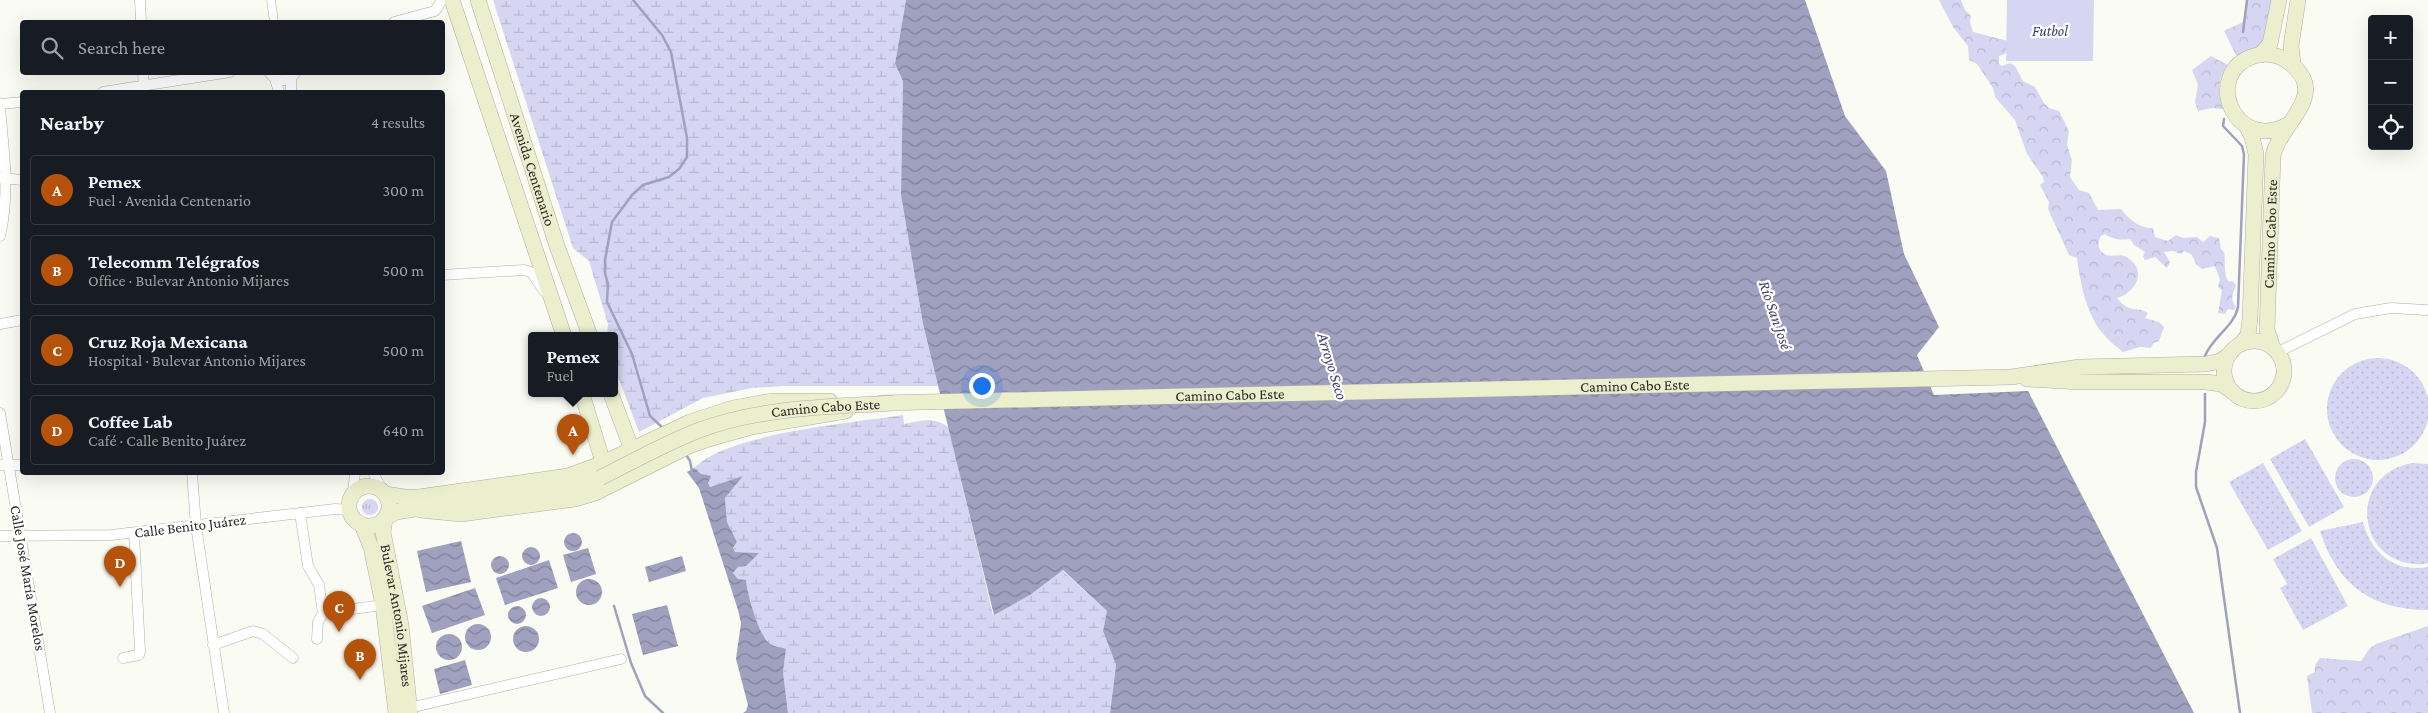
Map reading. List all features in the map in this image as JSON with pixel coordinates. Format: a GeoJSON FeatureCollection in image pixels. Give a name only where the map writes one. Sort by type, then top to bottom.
{"type":"FeatureCollection","features":[{"type":"Feature","properties":{"kind":"main road","name":"Avenida Centenario"},"geometry":{"type":"LineString","coordinates":[[452,0],[563,332]]}},
{"type":"Feature","properties":{"kind":"main road","name":"Avenida Centenario"},"geometry":{"type":"LineString","coordinates":[[478,0],[557,246],[589,332]]}},
{"type":"Feature","properties":{"kind":"main road"},"geometry":{"type":"LineString","coordinates":[[2260,55],[2270,44],[2279,0]]}},
{"type":"Feature","properties":{"kind":"main road"},"geometry":{"type":"LineString","coordinates":[[2292,64],[2291,46],[2298,0]]}},
{"type":"Feature","properties":{"kind":"main road"},"geometry":{"type":"LineString","coordinates":[[2260,55],[2280,56],[2292,64],[2301,76],[2305,91],[2302,106],[2289,124],[2267,131],[2246,126],[2231,109],[2228,86],[2238,66],[2250,58],[2260,55]]}},
{"type":"Feature","properties":{"kind":"main road","name":"Camino Cabo Este"},"geometry":{"type":"LineString","coordinates":[[2275,350],[2267,330],[2273,156],[2278,140],[2289,124]]}},
{"type":"Feature","properties":{"kind":"main road","name":"Camino Cabo Este"},"geometry":{"type":"LineString","coordinates":[[2241,344],[2248,335],[2250,319],[2256,154],[2252,137],[2246,126]]}},
{"type":"Feature","properties":{"kind":"main road"},"geometry":{"type":"LineString","coordinates":[[2261,342],[2275,350],[2284,371],[2281,384],[2273,394],[2254,401],[2241,398],[2232,391],[2224,376],[2229,355],[2241,344],[2261,342]]}},
{"type":"Feature","properties":{"kind":"main road","name":"Camino Cabo Este"},"geometry":{"type":"LineString","coordinates":[[386,518],[419,503],[464,501],[557,491],[605,476],[697,431],[733,420],[788,411],[894,403],[2011,376],[2080,367],[2206,364],[2220,361],[2229,355]]}},
{"type":"Feature","properties":{"kind":"main road","name":"Camino Cabo Este"},"geometry":{"type":"LineString","coordinates":[[2011,376],[2072,382],[2211,382],[2221,384],[2232,391]]}},
{"type":"Feature","properties":{"kind":"main road"},"geometry":{"type":"LineString","coordinates":[[583,397],[605,476]]}},
{"type":"Feature","properties":{"kind":"main road"},"geometry":{"type":"LineString","coordinates":[[612,397],[640,471]]}},
{"type":"Feature","properties":{"kind":"main road"},"geometry":{"type":"LineString","coordinates":[[419,503],[461,514],[549,504],[575,499],[605,476],[631,450],[706,416],[759,402],[803,400],[894,403]]}},
{"type":"Feature","properties":{"kind":"main road"},"geometry":{"type":"LineString","coordinates":[[419,503],[551,480],[640,471],[699,442],[737,430],[894,403]]}},
{"type":"Feature","properties":{"kind":"main road"},"geometry":{"type":"LineString","coordinates":[[367,486],[384,492],[390,507],[386,518],[375,526],[362,525],[354,519],[351,503],[359,489],[367,486]]}},
{"type":"Feature","properties":{"kind":"main road","name":"Camino Cabo Este"},"geometry":{"type":"LineString","coordinates":[[384,492],[419,503]]}},
{"type":"Feature","properties":{"kind":"main road","name":"Bulevar Antonio Mijares"},"geometry":{"type":"LineString","coordinates":[[386,518],[384,540],[401,625],[405,711]]}},
{"type":"Feature","properties":{"kind":"main road","name":"Bulevar Antonio Mijares"},"geometry":{"type":"LineString","coordinates":[[362,525],[370,547],[405,711]]}},
{"type":"Feature","properties":{"kind":"main road"},"geometry":{"type":"LineString","coordinates":[[386,627],[401,625]]}},
{"type":"Feature","properties":{"kind":"street"},"geometry":{"type":"LineString","coordinates":[[140,0],[141,20]]}},
{"type":"Feature","properties":{"kind":"street"},"geometry":{"type":"LineString","coordinates":[[271,0],[274,20]]}},
{"type":"Feature","properties":{"kind":"street"},"geometry":{"type":"LineString","coordinates":[[401,20],[435,11],[442,0]]}},
{"type":"Feature","properties":{"kind":"street"},"geometry":{"type":"LineString","coordinates":[[143,75],[144,90],[216,75]]}},
{"type":"Feature","properties":{"kind":"street"},"geometry":{"type":"LineString","coordinates":[[272,76],[283,80],[293,75]]}},
{"type":"Feature","properties":{"kind":"street"},"geometry":{"type":"LineString","coordinates":[[291,90],[293,75]]}},
{"type":"Feature","properties":{"kind":"street"},"geometry":{"type":"LineString","coordinates":[[272,76],[278,90]]}},
{"type":"Feature","properties":{"kind":"street"},"geometry":{"type":"LineString","coordinates":[[0,104],[20,102]]}},
{"type":"Feature","properties":{"kind":"street"},"geometry":{"type":"LineString","coordinates":[[0,108],[4,217],[0,236]]}},
{"type":"Feature","properties":{"kind":"street"},"geometry":{"type":"LineString","coordinates":[[3,178],[20,180]]}},
{"type":"Feature","properties":{"kind":"street"},"geometry":{"type":"LineString","coordinates":[[445,275],[524,270],[531,272],[538,280],[558,318]]}},
{"type":"Feature","properties":{"kind":"street"},"geometry":{"type":"LineString","coordinates":[[2275,350],[2354,314],[2391,308],[2426,310]]}},
{"type":"Feature","properties":{"kind":"street"},"geometry":{"type":"LineString","coordinates":[[0,324],[20,320]]}},
{"type":"Feature","properties":{"kind":"street","name":"Calle José María Morelos"},"geometry":{"type":"LineString","coordinates":[[0,413],[4,465],[21,536],[50,713]]}},
{"type":"Feature","properties":{"kind":"street"},"geometry":{"type":"LineString","coordinates":[[4,465],[20,465]]}},
{"type":"Feature","properties":{"kind":"street"},"geometry":{"type":"LineString","coordinates":[[192,475],[196,526],[224,713]]}},
{"type":"Feature","properties":{"kind":"street"},"geometry":{"type":"LineString","coordinates":[[351,503],[355,475]]}},
{"type":"Feature","properties":{"kind":"street"},"geometry":{"type":"LineString","coordinates":[[375,475],[384,492]]}},
{"type":"Feature","properties":{"kind":"street","name":"Calle Benito Juárez"},"geometry":{"type":"LineString","coordinates":[[0,536],[94,536],[134,533],[335,509],[351,503]]}},
{"type":"Feature","properties":{"kind":"street"},"geometry":{"type":"LineString","coordinates":[[300,513],[308,566],[319,585],[323,613],[318,622],[317,639]]}},
{"type":"Feature","properties":{"kind":"street"},"geometry":{"type":"LineString","coordinates":[[123,658],[133,658],[139,655],[140,651],[134,533]]}},
{"type":"Feature","properties":{"kind":"street"},"geometry":{"type":"LineString","coordinates":[[323,613],[383,605]]}},
{"type":"Feature","properties":{"kind":"street"},"geometry":{"type":"LineString","coordinates":[[213,645],[253,631],[263,634],[293,658]]}},
{"type":"Feature","properties":{"kind":"street"},"geometry":{"type":"LineString","coordinates":[[405,711],[621,659]]}},
{"type":"Feature","properties":{"kind":"green space"},"geometry":{"type":"Polygon","coordinates":[[[493,0],[906,0],[895,64],[903,81],[901,195],[923,324],[938,386],[784,386],[752,388],[703,398],[639,432],[618,377],[618,332],[607,332],[608,324],[589,261],[573,248],[493,0]]]}},
{"type":"Feature","properties":{"kind":"green space"},"geometry":{"type":"Polygon","coordinates":[[[1939,0],[1961,0],[1965,10],[1971,16],[1970,22],[1973,32],[2008,41],[2009,46],[2005,54],[1999,56],[1999,64],[2002,66],[2010,63],[2015,66],[2023,81],[2035,87],[2044,103],[2049,108],[2059,111],[2069,131],[2067,145],[2072,160],[2070,177],[2079,190],[2089,193],[2098,210],[2121,209],[2136,223],[2144,227],[2153,228],[2155,237],[2168,241],[2176,235],[2183,238],[2197,237],[2203,242],[2210,236],[2219,238],[2221,249],[2224,252],[2226,278],[2228,281],[2234,282],[2236,286],[2232,297],[2236,307],[2234,310],[2228,309],[2225,314],[2218,313],[2222,290],[2218,287],[2220,280],[2215,266],[2202,269],[2196,264],[2192,255],[2184,251],[2181,254],[2173,251],[2164,252],[2170,262],[2167,268],[2155,257],[2145,260],[2143,256],[2145,252],[2134,245],[2130,239],[2117,239],[2105,234],[2099,240],[2101,251],[2105,255],[2125,256],[2134,263],[2137,269],[2137,281],[2134,287],[2117,298],[2130,308],[2148,313],[2145,318],[2159,322],[2164,327],[2159,341],[2153,343],[2151,348],[2140,347],[2123,352],[2107,338],[2093,319],[2089,310],[2082,289],[2077,258],[2069,255],[2048,209],[2049,202],[2040,185],[2044,182],[2043,177],[2027,154],[2015,120],[1995,97],[1993,88],[1977,64],[1969,60],[1968,46],[1953,27],[1939,0]]]}},
{"type":"Feature","properties":{"kind":"green space","name":"Futbol"},"geometry":{"type":"Polygon","coordinates":[[[2007,0],[2094,0],[2093,61],[2006,61],[2007,0]]]}},
{"type":"Feature","properties":{"kind":"green space"},"geometry":{"type":"Polygon","coordinates":[[[2247,0],[2274,0],[2271,26],[2267,39],[2263,44],[2237,57],[2224,31],[2245,21],[2247,0]]]}},
{"type":"Feature","properties":{"kind":"green space"},"geometry":{"type":"Polygon","coordinates":[[[2211,56],[2228,65],[2220,80],[2220,98],[2223,109],[2212,108],[2198,111],[2195,102],[2198,85],[2192,70],[2211,56]]]}},
{"type":"Feature","properties":{"kind":"green space"},"geometry":{"type":"Polygon","coordinates":[[[2378,358],[2397,362],[2414,373],[2425,390],[2429,409],[2425,428],[2414,445],[2397,456],[2378,460],[2359,456],[2342,445],[2331,428],[2327,409],[2331,390],[2342,373],[2359,362],[2378,358]]]}},
{"type":"Feature","properties":{"kind":"green space"},"geometry":{"type":"Polygon","coordinates":[[[903,415],[904,424],[933,421],[944,424],[949,428],[993,615],[1030,595],[1062,570],[1107,611],[1103,631],[1116,665],[1110,713],[788,713],[783,672],[786,649],[772,645],[766,640],[754,614],[746,581],[738,579],[733,573],[738,567],[759,553],[735,552],[733,549],[737,542],[727,522],[725,498],[742,477],[710,487],[694,468],[711,456],[734,446],[762,438],[792,431],[903,415]]]}},
{"type":"Feature","properties":{"kind":"green space"},"geometry":{"type":"Polygon","coordinates":[[[2305,439],[2344,507],[2309,527],[2270,459],[2305,439]]]}},
{"type":"Feature","properties":{"kind":"green space"},"geometry":{"type":"Polygon","coordinates":[[[2354,459],[2367,465],[2373,478],[2367,491],[2354,497],[2341,491],[2335,478],[2341,465],[2354,459]]]}},
{"type":"Feature","properties":{"kind":"green space"},"geometry":{"type":"Polygon","coordinates":[[[2263,463],[2302,531],[2268,550],[2229,482],[2263,463]]]}},
{"type":"Feature","properties":{"kind":"green space"},"geometry":{"type":"Polygon","coordinates":[[[2413,463],[2428,464],[2428,563],[2424,564],[2401,562],[2384,552],[2373,537],[2367,520],[2369,501],[2376,484],[2391,471],[2413,463]]]}},
{"type":"Feature","properties":{"kind":"green space"},"geometry":{"type":"Polygon","coordinates":[[[370,499],[378,507],[370,515],[362,507],[370,499]]]}},
{"type":"Feature","properties":{"kind":"green space"},"geometry":{"type":"Polygon","coordinates":[[[2363,522],[2372,543],[2386,558],[2395,564],[2405,567],[2428,567],[2428,610],[2408,609],[2374,599],[2359,591],[2336,566],[2327,550],[2320,531],[2363,522]]]}},
{"type":"Feature","properties":{"kind":"green space"},"geometry":{"type":"Polygon","coordinates":[[[2311,538],[2348,606],[2303,630],[2280,588],[2287,584],[2273,559],[2311,538]]]}},
{"type":"Feature","properties":{"kind":"green space"},"geometry":{"type":"Polygon","coordinates":[[[2428,626],[2428,713],[2312,713],[2307,676],[2315,672],[2315,665],[2320,658],[2361,661],[2370,648],[2376,644],[2428,626]]]}},
{"type":"Feature","properties":{"kind":"water"},"geometry":{"type":"Polygon","coordinates":[[[906,0],[1805,0],[1845,116],[1886,171],[1904,254],[1939,327],[1917,355],[1934,395],[2028,391],[2194,713],[1110,713],[1116,665],[1103,631],[1107,611],[1063,570],[1030,595],[994,615],[923,324],[901,195],[903,81],[895,64],[906,0]]]}},
{"type":"Feature","properties":{"kind":"water"},"geometry":{"type":"Polygon","coordinates":[[[694,468],[701,474],[711,476],[708,483],[710,487],[743,476],[725,498],[727,522],[737,542],[733,548],[735,552],[759,553],[746,566],[738,567],[733,573],[738,579],[746,580],[754,614],[766,640],[772,645],[786,649],[783,672],[788,713],[743,713],[748,705],[736,659],[741,623],[699,488],[687,472],[694,468]]]}},
{"type":"Feature","properties":{"kind":"water"},"geometry":{"type":"Polygon","coordinates":[[[573,533],[579,536],[582,542],[579,548],[573,551],[567,548],[564,542],[567,536],[573,533]]]}},
{"type":"Feature","properties":{"kind":"water"},"geometry":{"type":"Polygon","coordinates":[[[461,541],[471,582],[426,592],[417,551],[461,541]]]}},
{"type":"Feature","properties":{"kind":"water"},"geometry":{"type":"Polygon","coordinates":[[[531,547],[537,550],[540,556],[537,562],[531,565],[525,562],[522,556],[525,550],[531,547]]]}},
{"type":"Feature","properties":{"kind":"water"},"geometry":{"type":"Polygon","coordinates":[[[588,548],[596,574],[571,582],[563,555],[588,548]]]}},
{"type":"Feature","properties":{"kind":"water"},"geometry":{"type":"Polygon","coordinates":[[[500,556],[506,559],[509,565],[506,571],[500,574],[494,571],[491,565],[494,559],[500,556]]]}},
{"type":"Feature","properties":{"kind":"water"},"geometry":{"type":"Polygon","coordinates":[[[682,556],[686,571],[649,582],[645,567],[682,556]]]}},
{"type":"Feature","properties":{"kind":"water"},"geometry":{"type":"Polygon","coordinates":[[[549,560],[558,588],[505,605],[496,578],[549,560]]]}},
{"type":"Feature","properties":{"kind":"water"},"geometry":{"type":"Polygon","coordinates":[[[589,579],[598,583],[602,592],[598,601],[589,605],[580,601],[576,592],[580,583],[589,579]]]}},
{"type":"Feature","properties":{"kind":"water"},"geometry":{"type":"Polygon","coordinates":[[[475,588],[485,615],[432,633],[422,606],[475,588]]]}},
{"type":"Feature","properties":{"kind":"water"},"geometry":{"type":"Polygon","coordinates":[[[541,598],[547,601],[550,607],[547,613],[541,616],[535,613],[532,607],[535,601],[541,598]]]}},
{"type":"Feature","properties":{"kind":"water"},"geometry":{"type":"Polygon","coordinates":[[[667,605],[678,646],[643,655],[632,614],[667,605]]]}},
{"type":"Feature","properties":{"kind":"water"},"geometry":{"type":"Polygon","coordinates":[[[517,606],[523,609],[526,615],[523,621],[517,624],[511,621],[508,615],[511,609],[517,606]]]}},
{"type":"Feature","properties":{"kind":"water"},"geometry":{"type":"Polygon","coordinates":[[[478,624],[487,628],[491,637],[487,646],[478,650],[469,646],[465,637],[469,628],[478,624]]]}},
{"type":"Feature","properties":{"kind":"water"},"geometry":{"type":"Polygon","coordinates":[[[526,626],[535,630],[539,639],[535,648],[526,652],[517,648],[513,639],[517,630],[526,626]]]}},
{"type":"Feature","properties":{"kind":"water"},"geometry":{"type":"Polygon","coordinates":[[[449,634],[458,638],[462,647],[458,656],[449,660],[440,656],[436,647],[440,638],[449,634]]]}},
{"type":"Feature","properties":{"kind":"water"},"geometry":{"type":"Polygon","coordinates":[[[465,660],[472,685],[440,694],[434,669],[465,660]]]}},
{"type":"Feature","properties":{"kind":"waterway"},"geometry":{"type":"LineString","coordinates":[[633,0],[662,35],[671,52],[687,138],[687,157],[679,169],[669,177],[643,185],[632,195],[612,222],[605,260],[605,273],[608,284],[607,302],[632,354],[650,416],[663,428]]}},
{"type":"Feature","properties":{"kind":"waterway"},"geometry":{"type":"LineString","coordinates":[[2243,32],[2247,0]]}},
{"type":"Feature","properties":{"kind":"waterway"},"geometry":{"type":"LineString","coordinates":[[2205,356],[2208,349],[2228,326],[2238,307],[2244,154],[2242,146],[2223,126],[2224,119]]}},
{"type":"Feature","properties":{"kind":"waterway"},"geometry":{"type":"LineString","coordinates":[[2205,394],[2205,422],[2196,472],[2196,487],[2217,548],[2240,713]]}},
{"type":"Feature","properties":{"kind":"waterway"},"geometry":{"type":"LineString","coordinates":[[685,453],[690,461],[692,471]]}},
{"type":"Feature","properties":{"kind":"waterway"},"geometry":{"type":"LineString","coordinates":[[614,606],[631,663],[645,696],[663,713]]}},
{"type":"Feature","properties":{"kind":"place","name":"Pemex"},"geometry":{"type":"Point","coordinates":[573,455]}},
{"type":"Feature","properties":{"kind":"place","name":"Coffee Lab"},"geometry":{"type":"Point","coordinates":[120,587]}},
{"type":"Feature","properties":{"kind":"place","name":"Cruz Roja Mexicana"},"geometry":{"type":"Point","coordinates":[339,632]}},
{"type":"Feature","properties":{"kind":"place","name":"Telecomm Telégrafos"},"geometry":{"type":"Point","coordinates":[360,680]}},
{"type":"Feature","properties":{"kind":"water label","name":"Río San José"},"geometry":{"type":"Point","coordinates":[1776,315]}},
{"type":"Feature","properties":{"kind":"water label","name":"Arroyo Seco"},"geometry":{"type":"Point","coordinates":[1333,366]}}]}
